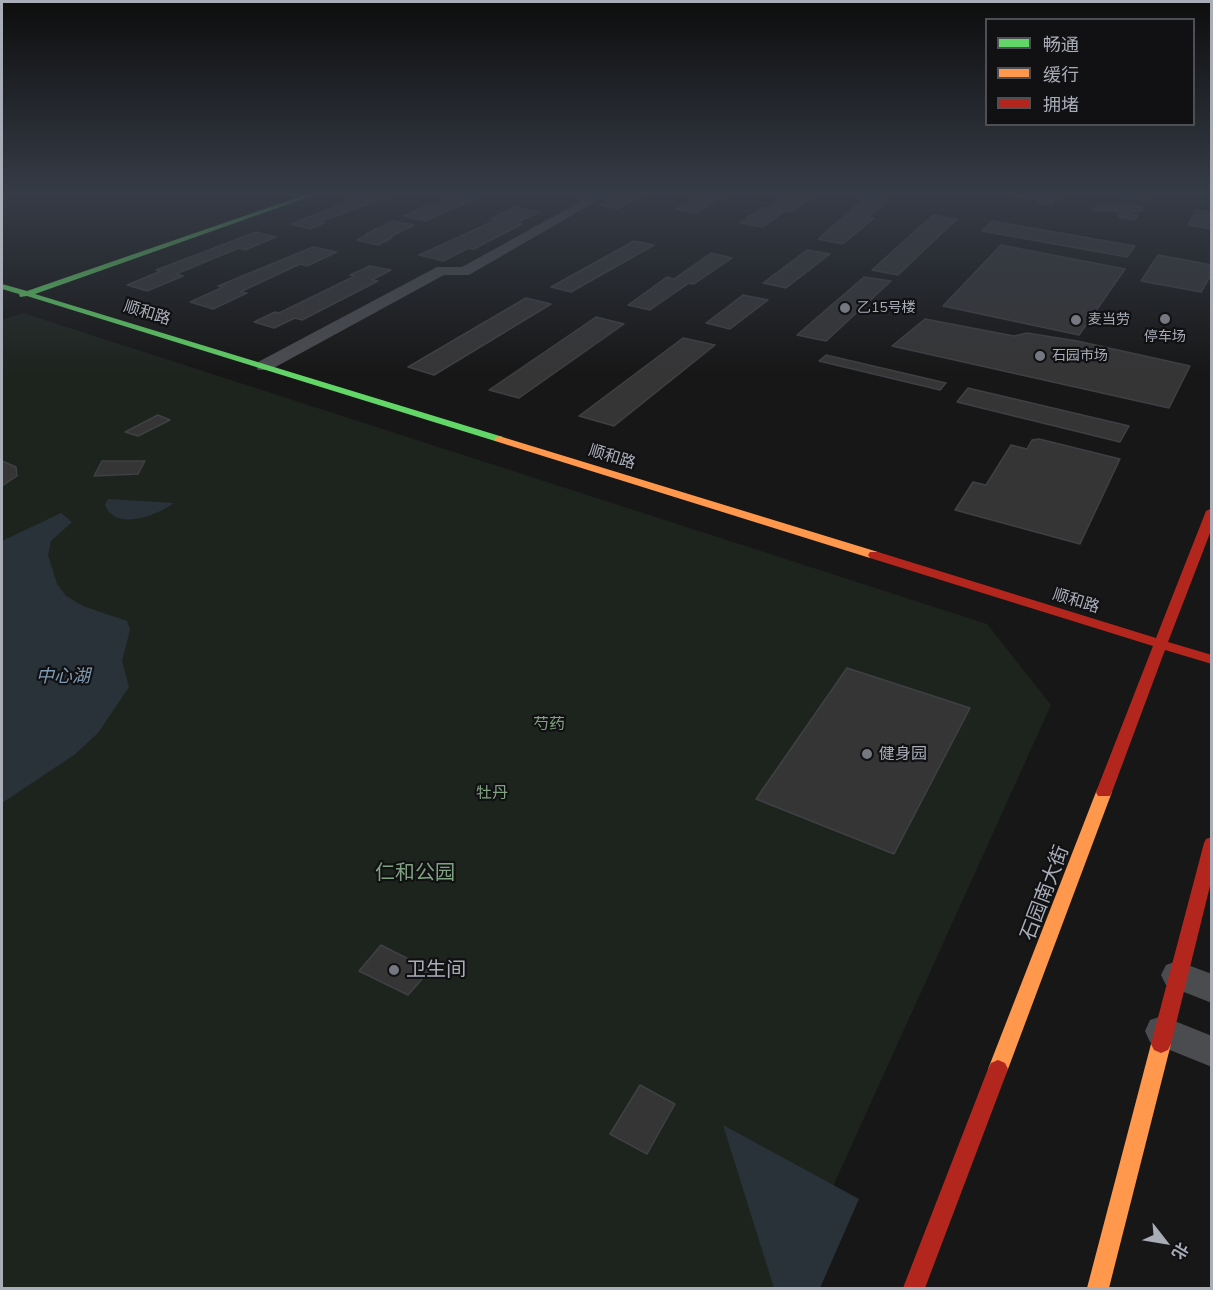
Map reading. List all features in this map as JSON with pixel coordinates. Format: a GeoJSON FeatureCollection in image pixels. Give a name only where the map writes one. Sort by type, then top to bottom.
{"type":"FeatureCollection","features":[{"type":"Feature","properties":{"kind":"main road"},"geometry":{"type":"LineString","coordinates":[[6,301],[138,255]]}},
{"type":"Feature","properties":{"kind":"main road","name":"顺和路"},"geometry":{"type":"LineString","coordinates":[[2,274],[270,363]]}},
{"type":"Feature","properties":{"kind":"main road","name":"顺和路"},"geometry":{"type":"LineString","coordinates":[[2,286],[270,363],[1162,638],[1212,660]]}},
{"type":"Feature","properties":{"kind":"main road","name":"石园南大街"},"geometry":{"type":"LineString","coordinates":[[914,1288],[1212,511]]}},
{"type":"Feature","properties":{"kind":"main road","name":"顺和路"},"geometry":{"type":"LineString","coordinates":[[1162,638],[1212,646]]}},
{"type":"Feature","properties":{"kind":"main road"},"geometry":{"type":"LineString","coordinates":[[1098,1288],[1212,843]]}},
{"type":"Feature","properties":{"kind":"street"},"geometry":{"type":"LineString","coordinates":[[270,363],[442,270],[464,272],[494,255]]}},
{"type":"Feature","properties":{"kind":"street"},"geometry":{"type":"LineString","coordinates":[[1177,975],[1212,989]]}},
{"type":"Feature","properties":{"kind":"street"},"geometry":{"type":"LineString","coordinates":[[1162,1031],[1212,1052]]}},
{"type":"Feature","properties":{"kind":"green space","name":"仁和公园"},"geometry":{"type":"Polygon","coordinates":[[[23,313],[987,624],[1051,705],[787,1288],[2,1288],[2,320],[23,313]]]}},
{"type":"Feature","properties":{"kind":"water"},"geometry":{"type":"Polygon","coordinates":[[[108,499],[174,503],[148,516],[127,519],[118,518],[110,513],[105,505],[108,499]]]}},
{"type":"Feature","properties":{"kind":"water","name":"中心湖"},"geometry":{"type":"Polygon","coordinates":[[[61,513],[72,522],[51,541],[48,555],[57,584],[66,596],[83,606],[127,621],[130,630],[122,661],[129,687],[98,733],[74,755],[2,803],[2,541],[61,513]]]}},
{"type":"Feature","properties":{"kind":"water"},"geometry":{"type":"Polygon","coordinates":[[[723,1125],[859,1199],[820,1288],[774,1288],[723,1125]]]}},
{"type":"Feature","properties":{"kind":"building"},"geometry":{"type":"Polygon","coordinates":[[[195,255],[222,255],[176,274],[183,276],[147,291],[127,285],[161,271],[156,270],[195,255]]]}},
{"type":"Feature","properties":{"kind":"building"},"geometry":{"type":"Polygon","coordinates":[[[293,255],[330,255],[307,266],[300,264],[240,292],[247,293],[213,309],[190,302],[223,287],[218,286],[293,255]]]}},
{"type":"Feature","properties":{"kind":"building"},"geometry":{"type":"Polygon","coordinates":[[[420,255],[455,255],[443,261],[420,255]]]}},
{"type":"Feature","properties":{"kind":"building"},"geometry":{"type":"Polygon","coordinates":[[[608,255],[636,255],[571,292],[551,287],[608,255]]]}},
{"type":"Feature","properties":{"kind":"building"},"geometry":{"type":"Polygon","coordinates":[[[708,255],[732,258],[694,284],[689,283],[650,310],[628,305],[667,277],[674,279],[708,255]]]}},
{"type":"Feature","properties":{"kind":"building"},"geometry":{"type":"Polygon","coordinates":[[[800,255],[828,255],[786,288],[763,283],[800,255]]]}},
{"type":"Feature","properties":{"kind":"building"},"geometry":{"type":"Polygon","coordinates":[[[888,255],[919,255],[898,275],[872,270],[888,255]]]}},
{"type":"Feature","properties":{"kind":"building"},"geometry":{"type":"Polygon","coordinates":[[[991,255],[1054,255],[1125,269],[1079,335],[943,306],[991,255]]]}},
{"type":"Feature","properties":{"kind":"building"},"geometry":{"type":"Polygon","coordinates":[[[1158,255],[1212,265],[1212,273],[1201,292],[1141,281],[1158,255]]]}},
{"type":"Feature","properties":{"kind":"building"},"geometry":{"type":"Polygon","coordinates":[[[370,266],[391,270],[372,280],[378,281],[302,320],[295,318],[274,328],[254,322],[275,312],[279,313],[355,276],[350,275],[370,266]]]}},
{"type":"Feature","properties":{"kind":"building","name":"乙15号楼"},"geometry":{"type":"Polygon","coordinates":[[[864,277],[891,281],[826,341],[797,335],[864,277]]]}},
{"type":"Feature","properties":{"kind":"building"},"geometry":{"type":"Polygon","coordinates":[[[743,295],[768,300],[730,329],[706,323],[743,295]]]}},
{"type":"Feature","properties":{"kind":"building"},"geometry":{"type":"Polygon","coordinates":[[[526,298],[551,304],[434,375],[408,367],[526,298]]]}},
{"type":"Feature","properties":{"kind":"building"},"geometry":{"type":"Polygon","coordinates":[[[596,317],[624,324],[519,398],[489,390],[596,317]]]}},
{"type":"Feature","properties":{"kind":"building","name":"石园市场"},"geometry":{"type":"Polygon","coordinates":[[[925,319],[1014,336],[1027,333],[1077,341],[1190,366],[1169,408],[892,346],[925,319]]]}},
{"type":"Feature","properties":{"kind":"building"},"geometry":{"type":"Polygon","coordinates":[[[683,338],[715,345],[614,426],[579,416],[683,338]]]}},
{"type":"Feature","properties":{"kind":"building"},"geometry":{"type":"Polygon","coordinates":[[[826,355],[946,383],[940,390],[819,361],[826,355]]]}},
{"type":"Feature","properties":{"kind":"building"},"geometry":{"type":"Polygon","coordinates":[[[968,388],[1129,426],[1120,442],[957,402],[968,388]]]}},
{"type":"Feature","properties":{"kind":"building"},"geometry":{"type":"Polygon","coordinates":[[[158,415],[170,420],[138,436],[125,432],[158,415]]]}},
{"type":"Feature","properties":{"kind":"building"},"geometry":{"type":"Polygon","coordinates":[[[1039,439],[1120,459],[1080,544],[955,510],[973,482],[986,485],[1011,445],[1027,449],[1032,440],[1039,439]]]}},
{"type":"Feature","properties":{"kind":"building"},"geometry":{"type":"Polygon","coordinates":[[[2,461],[16,467],[17,476],[2,486],[2,461]]]}},
{"type":"Feature","properties":{"kind":"building"},"geometry":{"type":"Polygon","coordinates":[[[102,461],[145,461],[138,474],[94,476],[102,461]]]}},
{"type":"Feature","properties":{"kind":"building","name":"健身园"},"geometry":{"type":"Polygon","coordinates":[[[847,668],[970,708],[894,854],[756,799],[847,668]]]}},
{"type":"Feature","properties":{"kind":"building","name":"卫生间"},"geometry":{"type":"Polygon","coordinates":[[[381,945],[430,970],[408,995],[359,971],[381,945]]]}},
{"type":"Feature","properties":{"kind":"building"},"geometry":{"type":"Polygon","coordinates":[[[640,1085],[675,1104],[647,1154],[610,1134],[640,1085]]]}},
{"type":"Feature","properties":{"kind":"traffic: fast"},"geometry":{"type":"LineString","coordinates":[[23,295],[138,255]]}},
{"type":"Feature","properties":{"kind":"traffic: fast"},"geometry":{"type":"LineString","coordinates":[[2,286],[499,439]]}},
{"type":"Feature","properties":{"kind":"traffic: slow"},"geometry":{"type":"LineString","coordinates":[[499,439],[874,555]]}},
{"type":"Feature","properties":{"kind":"traffic: slow"},"geometry":{"type":"LineString","coordinates":[[998,1069],[1104,792]]}},
{"type":"Feature","properties":{"kind":"traffic: slow"},"geometry":{"type":"LineString","coordinates":[[1098,1288],[1161,1044]]}},
{"type":"Feature","properties":{"kind":"traffic: jam"},"geometry":{"type":"LineString","coordinates":[[1104,792],[1212,511]]}},
{"type":"Feature","properties":{"kind":"traffic: jam"},"geometry":{"type":"LineString","coordinates":[[874,555],[1212,660]]}},
{"type":"Feature","properties":{"kind":"traffic: jam"},"geometry":{"type":"LineString","coordinates":[[1161,1044],[1212,843]]}},
{"type":"Feature","properties":{"kind":"traffic: jam"},"geometry":{"type":"LineString","coordinates":[[914,1288],[998,1069]]}},
{"type":"Feature","properties":{"kind":"place","name":"乙15号楼"},"geometry":{"type":"Point","coordinates":[845,308]}},
{"type":"Feature","properties":{"kind":"place","name":"停车场"},"geometry":{"type":"Point","coordinates":[1165,319]}},
{"type":"Feature","properties":{"kind":"place","name":"麦当劳"},"geometry":{"type":"Point","coordinates":[1076,320]}},
{"type":"Feature","properties":{"kind":"place","name":"石园市场"},"geometry":{"type":"Point","coordinates":[1040,356]}},
{"type":"Feature","properties":{"kind":"place","name":"健身园"},"geometry":{"type":"Point","coordinates":[867,754]}},
{"type":"Feature","properties":{"kind":"place","name":"卫生间"},"geometry":{"type":"Point","coordinates":[394,970]}},
{"type":"Feature","properties":{"kind":"park label","name":"芍药"},"geometry":{"type":"Point","coordinates":[549,724]}},
{"type":"Feature","properties":{"kind":"park label","name":"牡丹"},"geometry":{"type":"Point","coordinates":[492,793]}}]}
